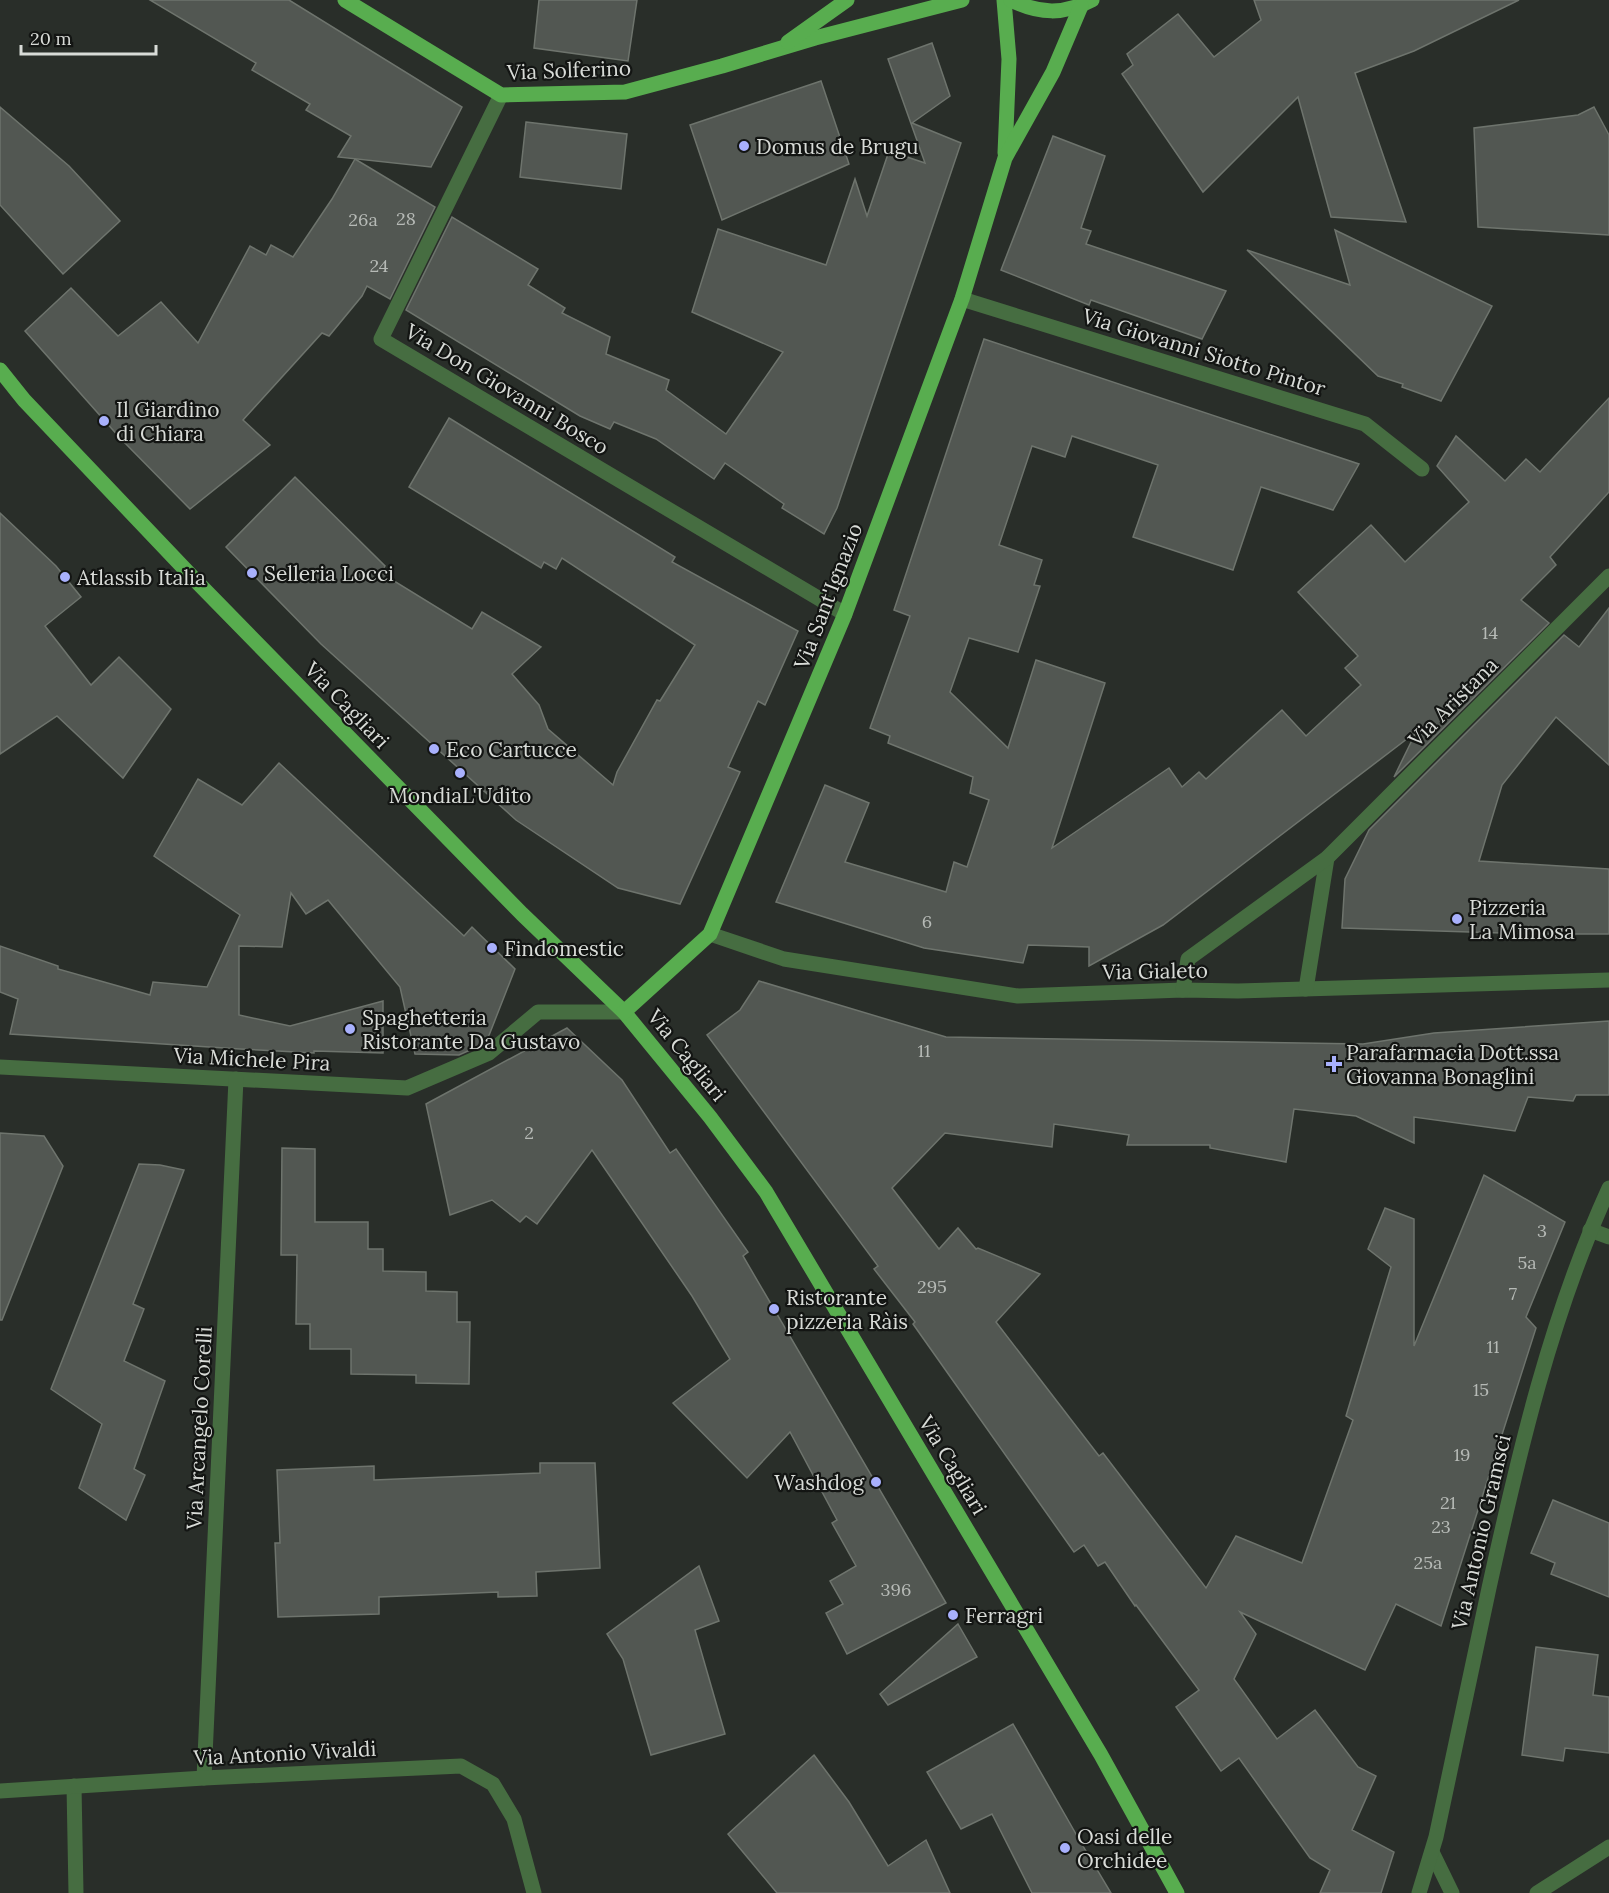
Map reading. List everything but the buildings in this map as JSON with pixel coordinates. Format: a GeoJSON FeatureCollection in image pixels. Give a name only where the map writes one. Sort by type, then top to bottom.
{"type":"FeatureCollection","features":[{"type":"Feature","properties":{"kind":"main road","name":"Via Solferino"},"geometry":{"type":"LineString","coordinates":[[345,0],[501,95],[625,92],[722,66],[780,47],[962,0]]}},
{"type":"Feature","properties":{"kind":"main road","name":"Via Solferino"},"geometry":{"type":"LineString","coordinates":[[780,47],[847,0]]}},
{"type":"Feature","properties":{"kind":"main road","name":"Via Sant'Ignazio"},"geometry":{"type":"LineString","coordinates":[[1004,0],[1009,59],[1005,158]]}},
{"type":"Feature","properties":{"kind":"main road"},"geometry":{"type":"LineString","coordinates":[[1011,0],[1037,10],[1052,12],[1067,10],[1086,3]]}},
{"type":"Feature","properties":{"kind":"main road","name":"Via Sant'Ignazio"},"geometry":{"type":"LineString","coordinates":[[624,1012],[710,934],[845,614],[962,299],[1005,158],[1053,72],[1086,3]]}},
{"type":"Feature","properties":{"kind":"main road","name":"Via Cagliari"},"geometry":{"type":"LineString","coordinates":[[0,370],[24,400],[199,584],[522,914],[624,1012],[710,1117],[766,1192],[1101,1755],[1177,1893]]}},
{"type":"Feature","properties":{"kind":"street","name":"Via Don Giovanni Bosco"},"geometry":{"type":"LineString","coordinates":[[501,95],[381,339],[845,614]]}},
{"type":"Feature","properties":{"kind":"street","name":"Via Giovanni Siotto Pintor"},"geometry":{"type":"LineString","coordinates":[[962,299],[1365,423],[1422,469]]}},
{"type":"Feature","properties":{"kind":"street","name":"Via Aristana"},"geometry":{"type":"LineString","coordinates":[[1183,990],[1188,959],[1327,858],[1609,576]]}},
{"type":"Feature","properties":{"kind":"street"},"geometry":{"type":"LineString","coordinates":[[1306,989],[1327,858]]}},
{"type":"Feature","properties":{"kind":"street","name":"Via Gialeto"},"geometry":{"type":"LineString","coordinates":[[710,934],[784,959],[1018,996],[1609,980]]}},
{"type":"Feature","properties":{"kind":"street","name":"Via Michele Pira"},"geometry":{"type":"LineString","coordinates":[[0,1067],[407,1088],[489,1053],[538,1012],[624,1012]]}},
{"type":"Feature","properties":{"kind":"street","name":"Via Arcangelo Corelli"},"geometry":{"type":"LineString","coordinates":[[204,1778],[236,1079]]}},
{"type":"Feature","properties":{"kind":"street","name":"Via Antonio Gramsci"},"geometry":{"type":"LineString","coordinates":[[1419,1893],[1432,1852],[1512,1484],[1544,1364],[1590,1230],[1609,1188]]}},
{"type":"Feature","properties":{"kind":"street"},"geometry":{"type":"LineString","coordinates":[[1590,1230],[1609,1238]]}},
{"type":"Feature","properties":{"kind":"street","name":"Via Antonio Vivaldi"},"geometry":{"type":"LineString","coordinates":[[0,1791],[204,1778],[461,1766],[493,1784],[514,1818],[534,1893]]}},
{"type":"Feature","properties":{"kind":"street"},"geometry":{"type":"LineString","coordinates":[[74,1786],[76,1893]]}},
{"type":"Feature","properties":{"kind":"street"},"geometry":{"type":"LineString","coordinates":[[1537,1893],[1609,1847]]}},
{"type":"Feature","properties":{"kind":"street"},"geometry":{"type":"LineString","coordinates":[[1432,1852],[1452,1893]]}},
{"type":"Feature","properties":{"kind":"place","name":"Domus de Brugu"},"geometry":{"type":"Point","coordinates":[744,146]}},
{"type":"Feature","properties":{"kind":"place","name":"Il Giardino di Chiara"},"geometry":{"type":"Point","coordinates":[104,421]}},
{"type":"Feature","properties":{"kind":"place","name":"Selleria Locci"},"geometry":{"type":"Point","coordinates":[252,573]}},
{"type":"Feature","properties":{"kind":"place","name":"Atlassib Italia"},"geometry":{"type":"Point","coordinates":[65,577]}},
{"type":"Feature","properties":{"kind":"place","name":"Eco Cartucce"},"geometry":{"type":"Point","coordinates":[434,749]}},
{"type":"Feature","properties":{"kind":"place","name":"MondiaL'Udito"},"geometry":{"type":"Point","coordinates":[460,773]}},
{"type":"Feature","properties":{"kind":"place","name":"Pizzeria La Mimosa"},"geometry":{"type":"Point","coordinates":[1457,919]}},
{"type":"Feature","properties":{"kind":"place","name":"Findomestic"},"geometry":{"type":"Point","coordinates":[492,948]}},
{"type":"Feature","properties":{"kind":"place","name":"Spaghetteria Ristorante Da Gustavo"},"geometry":{"type":"Point","coordinates":[350,1029]}},
{"type":"Feature","properties":{"kind":"place","name":"Parafarmacia Dott.ssa Giovanna Bonaglini"},"geometry":{"type":"Point","coordinates":[1334,1064]}},
{"type":"Feature","properties":{"kind":"place","name":"Ristorante pizzeria Ràis"},"geometry":{"type":"Point","coordinates":[774,1309]}},
{"type":"Feature","properties":{"kind":"place","name":"Washdog"},"geometry":{"type":"Point","coordinates":[876,1482]}},
{"type":"Feature","properties":{"kind":"place","name":"Ferragri"},"geometry":{"type":"Point","coordinates":[953,1615]}},
{"type":"Feature","properties":{"kind":"place","name":"Oasi delle Orchidee"},"geometry":{"type":"Point","coordinates":[1065,1848]}}]}
